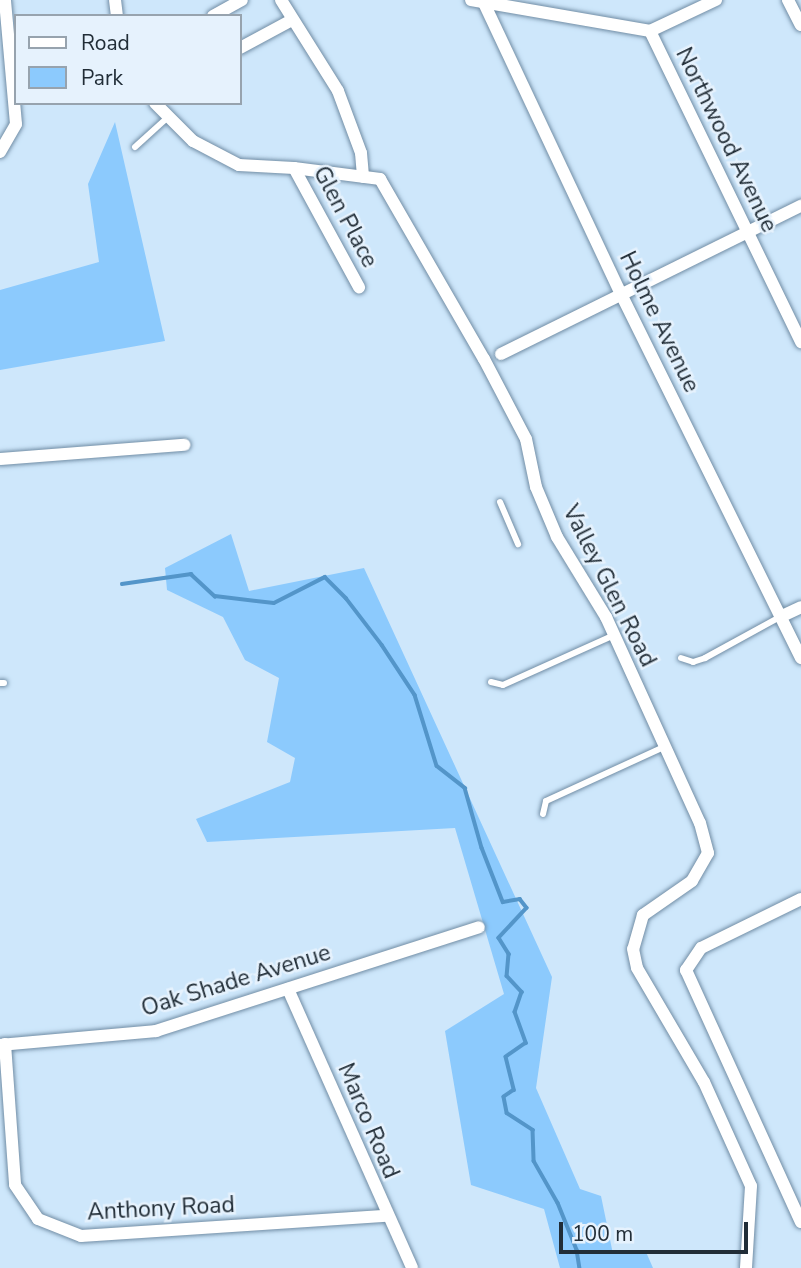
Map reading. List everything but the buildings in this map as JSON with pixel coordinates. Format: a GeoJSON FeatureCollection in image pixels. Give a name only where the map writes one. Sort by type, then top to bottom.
{"type":"FeatureCollection","features":[{"type":"Feature","properties":{"kind":"street"},"geometry":{"type":"LineString","coordinates":[[5,0],[14,101]]}},
{"type":"Feature","properties":{"kind":"street"},"geometry":{"type":"LineString","coordinates":[[216,14],[242,0]]}},
{"type":"Feature","properties":{"kind":"street"},"geometry":{"type":"LineString","coordinates":[[281,0],[338,91],[361,153],[363,177]]}},
{"type":"Feature","properties":{"kind":"street"},"geometry":{"type":"LineString","coordinates":[[477,1],[650,31],[716,0]]}},
{"type":"Feature","properties":{"kind":"street"},"geometry":{"type":"LineString","coordinates":[[788,0],[801,25]]}},
{"type":"Feature","properties":{"kind":"street","name":"Holme Avenue"},"geometry":{"type":"LineString","coordinates":[[477,1],[801,659]]}},
{"type":"Feature","properties":{"kind":"street"},"geometry":{"type":"LineString","coordinates":[[242,47],[292,20]]}},
{"type":"Feature","properties":{"kind":"street","name":"Northwood Avenue"},"geometry":{"type":"LineString","coordinates":[[650,31],[746,233],[801,341]]}},
{"type":"Feature","properties":{"kind":"street"},"geometry":{"type":"LineString","coordinates":[[0,152],[16,124],[14,105]]}},
{"type":"Feature","properties":{"kind":"street","name":"Valley Glen Road"},"geometry":{"type":"LineString","coordinates":[[157,105],[193,141],[239,164],[380,179],[484,359],[526,439],[536,486],[557,537],[614,635],[700,823],[708,853],[692,881],[643,915],[633,949],[637,968],[704,1082],[751,1186],[746,1268]]}},
{"type":"Feature","properties":{"kind":"street","name":"Glen Place"},"geometry":{"type":"LineString","coordinates":[[294,168],[359,287]]}},
{"type":"Feature","properties":{"kind":"street"},"geometry":{"type":"LineString","coordinates":[[501,354],[801,206]]}},
{"type":"Feature","properties":{"kind":"street"},"geometry":{"type":"LineString","coordinates":[[0,460],[184,445]]}},
{"type":"Feature","properties":{"kind":"street"},"geometry":{"type":"LineString","coordinates":[[780,617],[801,607]]}},
{"type":"Feature","properties":{"kind":"street"},"geometry":{"type":"LineString","coordinates":[[801,899],[701,948],[686,970],[801,1222]]}},
{"type":"Feature","properties":{"kind":"street","name":"Oak Shade Avenue"},"geometry":{"type":"LineString","coordinates":[[3,1045],[156,1031],[479,927]]}},
{"type":"Feature","properties":{"kind":"street","name":"Marco Road"},"geometry":{"type":"LineString","coordinates":[[288,989],[386,1216],[412,1268]]}},
{"type":"Feature","properties":{"kind":"street","name":"Anthony Road"},"geometry":{"type":"LineString","coordinates":[[3,1045],[15,1185],[38,1219],[81,1236],[386,1216]]}},
{"type":"Feature","properties":{"kind":"lane"},"geometry":{"type":"LineString","coordinates":[[135,147],[167,118]]}},
{"type":"Feature","properties":{"kind":"lane"},"geometry":{"type":"LineString","coordinates":[[500,502],[518,544]]}},
{"type":"Feature","properties":{"kind":"lane"},"geometry":{"type":"LineString","coordinates":[[681,658],[693,662],[705,658],[780,617]]}},
{"type":"Feature","properties":{"kind":"lane"},"geometry":{"type":"LineString","coordinates":[[491,682],[503,685],[614,635]]}},
{"type":"Feature","properties":{"kind":"lane"},"geometry":{"type":"LineString","coordinates":[[543,814],[546,801],[666,746]]}},
{"type":"Feature","properties":{"kind":"green space"},"geometry":{"type":"Polygon","coordinates":[[[115,122],[165,341],[0,370],[0,290],[99,262],[88,184],[115,122]]]}},
{"type":"Feature","properties":{"kind":"green space"},"geometry":{"type":"Polygon","coordinates":[[[231,534],[249,591],[364,568],[552,977],[536,1088],[580,1189],[601,1196],[613,1254],[646,1252],[653,1268],[560,1268],[544,1209],[471,1185],[445,1031],[504,994],[455,828],[207,842],[196,819],[290,782],[295,758],[267,742],[279,678],[245,660],[223,617],[167,590],[165,568],[231,534]]]}},
{"type":"Feature","properties":{"kind":"waterway"},"geometry":{"type":"LineString","coordinates":[[122,584],[191,574],[215,596],[274,603],[325,577],[346,598],[382,645],[415,695],[437,766],[465,788],[482,848],[503,902],[520,899],[527,908],[499,938],[509,954],[507,976],[522,992],[515,1012],[526,1043],[506,1057],[514,1090],[504,1097],[507,1113],[533,1130],[534,1161],[558,1203],[577,1250],[580,1268]]}}]}
